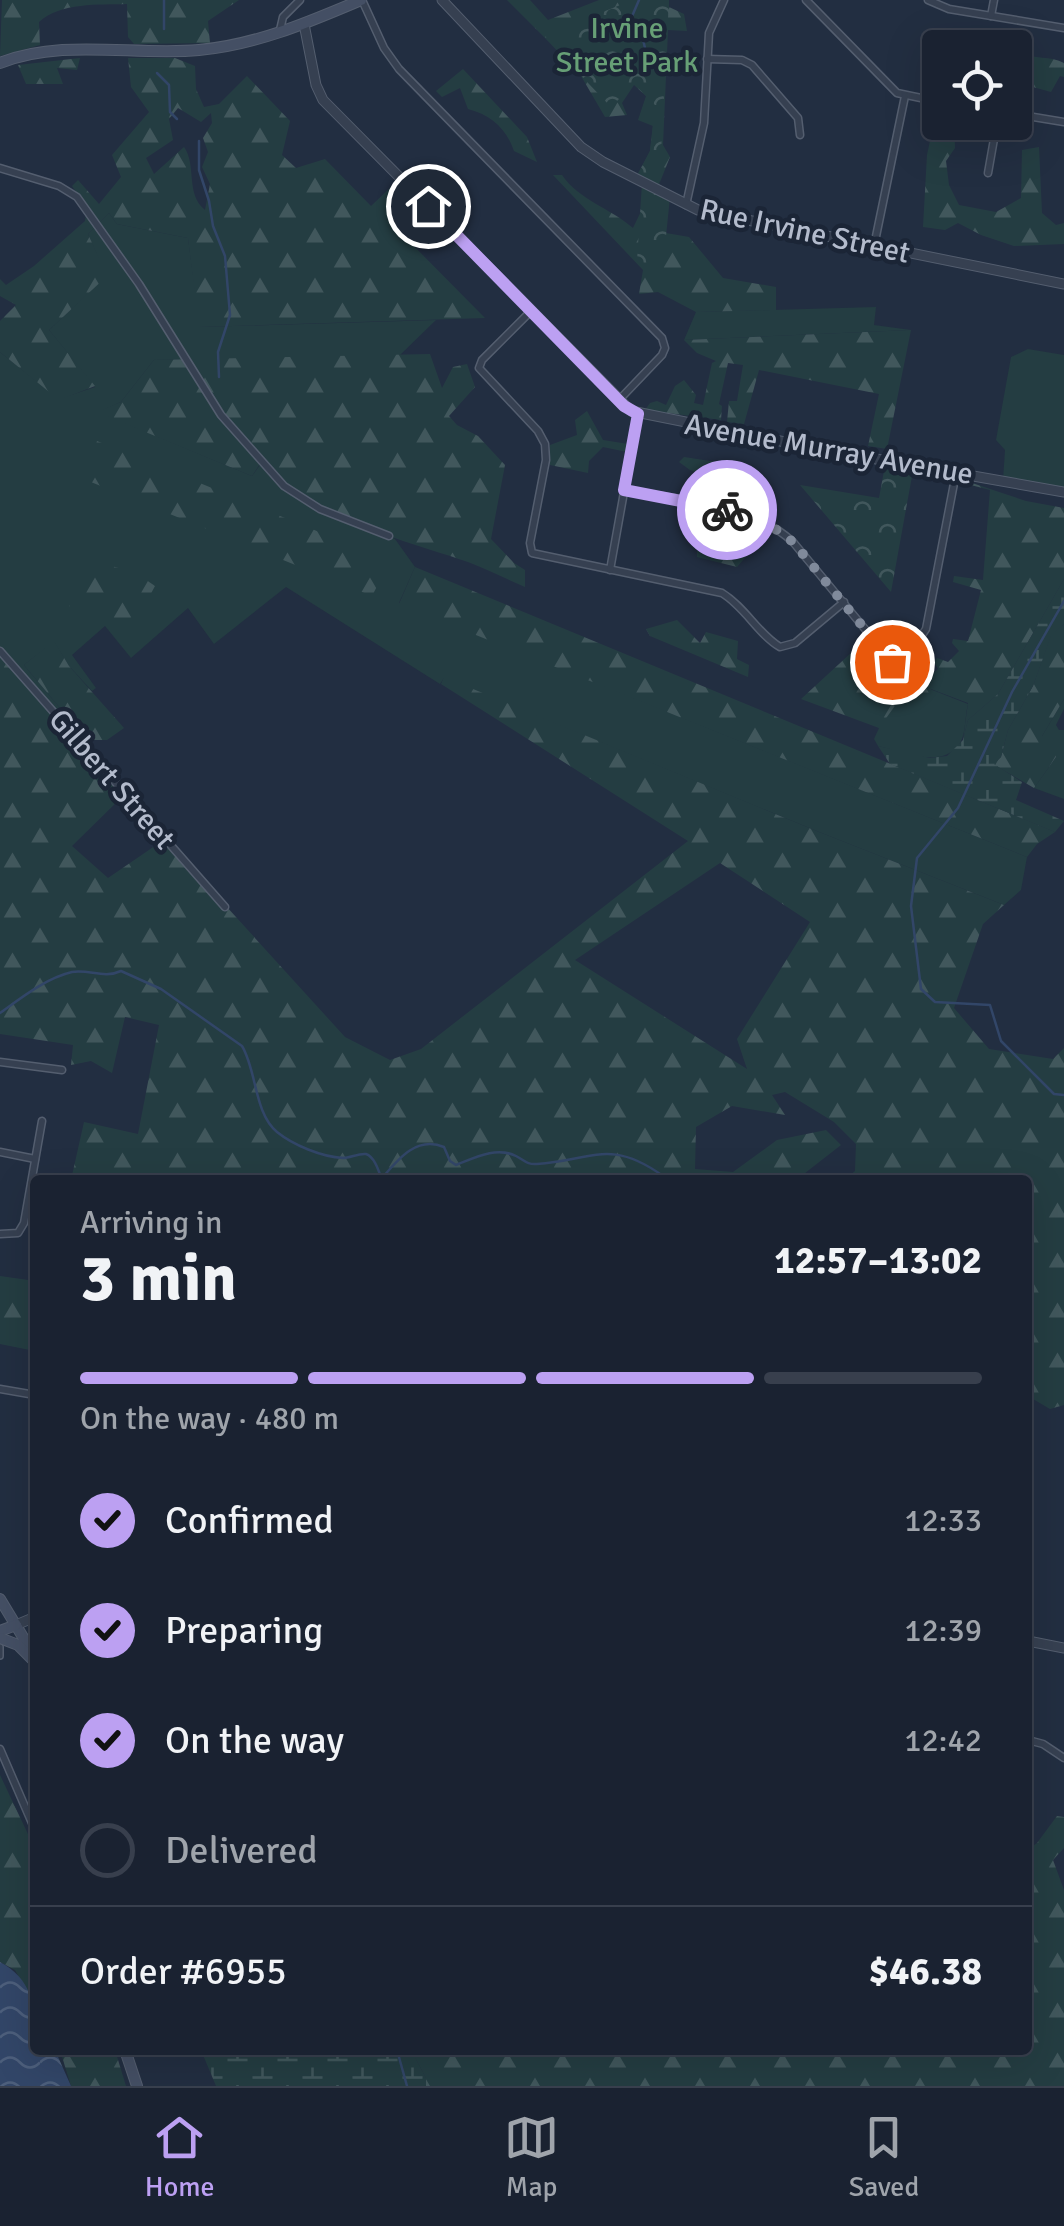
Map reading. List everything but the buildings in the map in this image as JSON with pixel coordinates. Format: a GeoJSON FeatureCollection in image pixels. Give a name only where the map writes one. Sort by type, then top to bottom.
{"type":"FeatureCollection","features":[{"type":"Feature","properties":{"kind":"main road"},"geometry":{"type":"LineString","coordinates":[[0,63],[50,51],[196,51],[236,45],[304,24],[362,0]]}},
{"type":"Feature","properties":{"kind":"main road"},"geometry":{"type":"LineString","coordinates":[[0,1600],[0,1610]]}},
{"type":"Feature","properties":{"kind":"main road"},"geometry":{"type":"LineString","coordinates":[[0,1600],[30,1650]]}},
{"type":"Feature","properties":{"kind":"main road"},"geometry":{"type":"LineString","coordinates":[[16,1624],[0,1634],[30,1655]]}},
{"type":"Feature","properties":{"kind":"main road"},"geometry":{"type":"LineString","coordinates":[[127,2055],[136,2086]]}},
{"type":"Feature","properties":{"kind":"street"},"geometry":{"type":"LineString","coordinates":[[280,32],[282,17],[300,0]]}},
{"type":"Feature","properties":{"kind":"street"},"geometry":{"type":"LineString","coordinates":[[362,0],[399,70],[662,338],[666,348],[662,355],[619,400]]}},
{"type":"Feature","properties":{"kind":"street","name":"Rue Irvine Street"},"geometry":{"type":"LineString","coordinates":[[442,0],[581,147],[686,205],[1064,284]]}},
{"type":"Feature","properties":{"kind":"street"},"geometry":{"type":"LineString","coordinates":[[686,205],[704,123],[709,32],[724,0]]}},
{"type":"Feature","properties":{"kind":"street"},"geometry":{"type":"LineString","coordinates":[[806,0],[897,93],[922,99]]}},
{"type":"Feature","properties":{"kind":"street"},"geometry":{"type":"LineString","coordinates":[[928,0],[949,9],[1064,28]]}},
{"type":"Feature","properties":{"kind":"street"},"geometry":{"type":"LineString","coordinates":[[992,16],[994,0]]}},
{"type":"Feature","properties":{"kind":"street","name":"Avenue Murray Avenue"},"geometry":{"type":"LineString","coordinates":[[304,24],[316,85],[324,100],[619,400],[638,414],[1064,492]]}},
{"type":"Feature","properties":{"kind":"street"},"geometry":{"type":"LineString","coordinates":[[707,59],[742,60],[752,65],[798,118],[800,134]]}},
{"type":"Feature","properties":{"kind":"street"},"geometry":{"type":"LineString","coordinates":[[874,246],[905,96]]}},
{"type":"Feature","properties":{"kind":"street"},"geometry":{"type":"LineString","coordinates":[[1032,117],[1064,122]]}},
{"type":"Feature","properties":{"kind":"street"},"geometry":{"type":"LineString","coordinates":[[988,174],[993,140]]}},
{"type":"Feature","properties":{"kind":"street"},"geometry":{"type":"LineString","coordinates":[[0,168],[59,186],[77,196],[139,284],[221,416],[284,486],[320,509],[389,536]]}},
{"type":"Feature","properties":{"kind":"street"},"geometry":{"type":"LineString","coordinates":[[531,311],[482,360],[479,368],[538,431],[545,444],[546,460],[530,550],[538,556],[722,592],[742,607],[771,642],[780,646],[795,643],[844,602]]}},
{"type":"Feature","properties":{"kind":"street"},"geometry":{"type":"LineString","coordinates":[[610,570],[638,414]]}},
{"type":"Feature","properties":{"kind":"street"},"geometry":{"type":"LineString","coordinates":[[892,662],[918,641],[926,629],[956,472]]}},
{"type":"Feature","properties":{"kind":"street"},"geometry":{"type":"LineString","coordinates":[[624,490],[741,512],[763,520],[793,542],[903,675]]}},
{"type":"Feature","properties":{"kind":"street","name":"Gilbert Street"},"geometry":{"type":"LineString","coordinates":[[0,651],[224,907]]}},
{"type":"Feature","properties":{"kind":"street"},"geometry":{"type":"LineString","coordinates":[[0,1062],[62,1070]]}},
{"type":"Feature","properties":{"kind":"street"},"geometry":{"type":"LineString","coordinates":[[32,1175],[42,1122]]}},
{"type":"Feature","properties":{"kind":"street"},"geometry":{"type":"LineString","coordinates":[[0,1152],[35,1159]]}},
{"type":"Feature","properties":{"kind":"street"},"geometry":{"type":"LineString","coordinates":[[0,1234],[12,1235],[22,1229],[30,1186]]}},
{"type":"Feature","properties":{"kind":"street"},"geometry":{"type":"LineString","coordinates":[[0,1389],[30,1394]]}},
{"type":"Feature","properties":{"kind":"street"},"geometry":{"type":"LineString","coordinates":[[16,1624],[30,1619]]}},
{"type":"Feature","properties":{"kind":"street"},"geometry":{"type":"LineString","coordinates":[[1032,1642],[1064,1648]]}},
{"type":"Feature","properties":{"kind":"street"},"geometry":{"type":"LineString","coordinates":[[0,1647],[0,1656]]}},
{"type":"Feature","properties":{"kind":"street"},"geometry":{"type":"LineString","coordinates":[[1032,1741],[1064,1758]]}},
{"type":"Feature","properties":{"kind":"street"},"geometry":{"type":"LineString","coordinates":[[0,1749],[30,1818]]}},
{"type":"Feature","properties":{"kind":"green space"},"geometry":{"type":"Polygon","coordinates":[[[2,0],[239,0],[208,21],[210,43],[134,44],[128,37],[127,4],[92,5],[48,16],[39,22],[40,45],[0,56],[2,0]]]}},
{"type":"Feature","properties":{"kind":"green space","name":"Irvine Street Park"},"geometry":{"type":"Polygon","coordinates":[[[507,0],[530,0],[548,20],[599,0],[669,0],[669,7],[684,14],[687,31],[668,30],[663,145],[670,157],[660,182],[639,172],[650,151],[653,126],[638,120],[646,96],[634,85],[622,103],[627,115],[605,117],[581,76],[574,46],[545,38],[507,0]]]}},
{"type":"Feature","properties":{"kind":"green space","name":"Irvine Street Park"},"geometry":{"type":"Polygon","coordinates":[[[633,0],[669,0],[659,191],[670,197],[662,275],[645,272],[637,261],[642,183],[635,179],[650,151],[655,105],[634,84],[611,107],[545,38],[633,0]]]}},
{"type":"Feature","properties":{"kind":"green space"},"geometry":{"type":"Polygon","coordinates":[[[1032,56],[1064,63],[1064,77],[1060,76],[1051,92],[1032,87],[1032,56]]]}},
{"type":"Feature","properties":{"kind":"green space"},"geometry":{"type":"Polygon","coordinates":[[[80,58],[77,70],[57,68],[63,84],[26,84],[18,65],[80,58]]]}},
{"type":"Feature","properties":{"kind":"green space"},"geometry":{"type":"Polygon","coordinates":[[[128,58],[175,58],[195,66],[196,89],[204,107],[219,104],[247,76],[290,121],[282,155],[296,168],[325,159],[371,206],[393,185],[406,199],[396,228],[485,318],[199,327],[188,238],[117,224],[109,213],[88,234],[107,276],[49,330],[95,386],[59,400],[0,352],[0,321],[16,305],[0,296],[0,279],[6,285],[34,266],[85,221],[87,208],[72,186],[78,180],[99,204],[121,177],[112,155],[149,112],[131,87],[128,58]],[[178,108],[169,119],[173,140],[146,158],[154,174],[184,147],[195,196],[205,210],[210,184],[202,167],[208,152],[203,138],[212,123],[211,113],[201,122],[178,108]]]}},
{"type":"Feature","properties":{"kind":"green space"},"geometry":{"type":"Polygon","coordinates":[[[463,69],[527,137],[537,162],[514,151],[502,129],[491,119],[468,109],[460,88],[442,97],[436,91],[463,69]]]}},
{"type":"Feature","properties":{"kind":"green space"},"geometry":{"type":"Polygon","coordinates":[[[930,140],[955,140],[955,148],[946,161],[949,185],[959,205],[996,212],[1021,198],[1022,150],[1039,147],[1042,213],[1056,225],[1064,223],[1064,244],[1014,246],[958,223],[945,230],[923,227],[930,140]]]}},
{"type":"Feature","properties":{"kind":"green space"},"geometry":{"type":"Polygon","coordinates":[[[553,175],[562,175],[577,191],[633,228],[647,199],[656,226],[666,233],[689,237],[723,278],[776,287],[776,310],[696,312],[658,292],[639,294],[643,270],[553,175]]]}},
{"type":"Feature","properties":{"kind":"green space"},"geometry":{"type":"Polygon","coordinates":[[[109,213],[117,224],[188,238],[200,327],[436,320],[398,357],[154,360],[121,402],[99,412],[252,476],[262,462],[395,539],[415,567],[399,603],[1027,857],[1021,890],[1004,905],[444,678],[440,684],[286,587],[214,644],[188,608],[131,658],[105,626],[72,655],[96,688],[92,691],[54,642],[24,665],[87,740],[80,743],[0,651],[0,352],[59,399],[95,387],[49,330],[106,276],[88,234],[109,213]]]}},
{"type":"Feature","properties":{"kind":"green space"},"geometry":{"type":"Polygon","coordinates":[[[876,307],[874,325],[911,330],[684,340],[696,312],[876,307]]]}},
{"type":"Feature","properties":{"kind":"green space"},"geometry":{"type":"Polygon","coordinates":[[[911,330],[887,449],[868,446],[879,394],[759,370],[744,424],[727,422],[729,401],[737,401],[743,365],[728,363],[719,404],[721,420],[645,410],[657,401],[666,405],[675,386],[684,380],[696,395],[694,403],[703,405],[712,363],[716,361],[697,353],[684,340],[911,330]]]}},
{"type":"Feature","properties":{"kind":"green space"},"geometry":{"type":"Polygon","coordinates":[[[1028,349],[1064,355],[1064,492],[1003,480],[1005,450],[996,440],[1011,357],[1028,349]]]}},
{"type":"Feature","properties":{"kind":"green space"},"geometry":{"type":"Polygon","coordinates":[[[430,354],[442,388],[453,367],[467,364],[475,387],[449,416],[478,436],[505,465],[491,539],[525,570],[525,587],[468,562],[331,513],[306,499],[261,462],[252,476],[97,412],[121,402],[154,360],[430,354]]]}},
{"type":"Feature","properties":{"kind":"green space"},"geometry":{"type":"Polygon","coordinates":[[[587,411],[603,440],[628,444],[627,452],[603,447],[589,461],[588,473],[550,465],[550,445],[577,435],[575,420],[587,411]]]}},
{"type":"Feature","properties":{"kind":"green space"},"geometry":{"type":"Polygon","coordinates":[[[97,441],[390,561],[372,596],[86,480],[97,441]]]}},
{"type":"Feature","properties":{"kind":"green space"},"geometry":{"type":"Polygon","coordinates":[[[684,457],[736,465],[741,472],[761,474],[749,488],[690,470],[679,462],[684,457]]]}},
{"type":"Feature","properties":{"kind":"green space"},"geometry":{"type":"Polygon","coordinates":[[[886,460],[914,465],[891,592],[800,485],[879,498],[886,460]]]}},
{"type":"Feature","properties":{"kind":"green space"},"geometry":{"type":"Polygon","coordinates":[[[969,482],[1026,501],[1064,508],[1064,579],[998,694],[968,720],[963,740],[968,703],[931,689],[929,695],[921,694],[917,685],[938,669],[934,662],[937,658],[948,662],[959,651],[953,639],[968,641],[981,590],[953,582],[954,576],[983,580],[990,490],[969,482]]]}},
{"type":"Feature","properties":{"kind":"green space"},"geometry":{"type":"Polygon","coordinates":[[[712,539],[719,548],[743,539],[749,553],[737,567],[697,557],[697,542],[712,539]]]}},
{"type":"Feature","properties":{"kind":"green space"},"geometry":{"type":"Polygon","coordinates":[[[87,559],[136,573],[155,586],[139,616],[112,622],[69,606],[87,559]]]}},
{"type":"Feature","properties":{"kind":"green space"},"geometry":{"type":"Polygon","coordinates":[[[415,567],[1055,832],[1037,844],[1027,857],[399,604],[415,567]]]}},
{"type":"Feature","properties":{"kind":"green space"},"geometry":{"type":"Polygon","coordinates":[[[1064,579],[1064,624],[1051,636],[1033,686],[1008,730],[1001,757],[994,764],[1022,782],[1016,800],[1064,821],[1055,832],[890,764],[878,746],[930,758],[947,756],[963,740],[968,720],[998,694],[1064,579]]]}},
{"type":"Feature","properties":{"kind":"green space"},"geometry":{"type":"Polygon","coordinates":[[[677,620],[700,643],[706,632],[738,641],[737,659],[749,665],[748,677],[650,636],[646,629],[677,620]]]}},
{"type":"Feature","properties":{"kind":"green space"},"geometry":{"type":"Polygon","coordinates":[[[1064,624],[1064,699],[1042,736],[1050,739],[1056,757],[1034,788],[993,764],[1001,757],[1008,730],[1033,686],[1051,635],[1064,624]]]}},
{"type":"Feature","properties":{"kind":"green space"},"geometry":{"type":"Polygon","coordinates":[[[54,641],[69,666],[124,728],[107,740],[87,740],[24,665],[54,641]]]}},
{"type":"Feature","properties":{"kind":"green space"},"geometry":{"type":"Polygon","coordinates":[[[864,641],[868,647],[852,662],[852,669],[869,691],[894,678],[902,696],[879,728],[801,699],[864,641]]]}},
{"type":"Feature","properties":{"kind":"green space"},"geometry":{"type":"Polygon","coordinates":[[[0,651],[125,794],[72,846],[108,878],[165,839],[345,1037],[390,1060],[421,1049],[688,841],[441,684],[444,677],[1004,905],[983,924],[954,1008],[989,1049],[1053,1059],[1064,1048],[1064,1405],[1050,1409],[1032,1398],[1032,1175],[851,1175],[855,1171],[856,1144],[834,1122],[785,1092],[772,1095],[785,1115],[732,1106],[696,1127],[695,1169],[733,1172],[777,1140],[826,1130],[841,1145],[802,1175],[72,1175],[84,1122],[138,1134],[159,1025],[125,1017],[112,1073],[91,1061],[71,1065],[73,1045],[0,1034],[0,651]],[[720,863],[575,960],[747,1069],[737,1039],[810,922],[720,863]]]}},
{"type":"Feature","properties":{"kind":"green space"},"geometry":{"type":"Polygon","coordinates":[[[908,673],[922,694],[930,689],[968,704],[962,739],[944,756],[910,755],[878,746],[874,739],[879,728],[866,703],[894,678],[908,673]]]}},
{"type":"Feature","properties":{"kind":"green space"},"geometry":{"type":"Polygon","coordinates":[[[1064,699],[1056,725],[1064,730],[1064,799],[1034,788],[1056,757],[1042,736],[1064,699]]]}},
{"type":"Feature","properties":{"kind":"green space"},"geometry":{"type":"Polygon","coordinates":[[[0,1276],[30,1280],[30,1350],[0,1344],[0,1276]]]}},
{"type":"Feature","properties":{"kind":"green space"},"geometry":{"type":"Polygon","coordinates":[[[0,1775],[30,1838],[30,1996],[15,1970],[0,1962],[0,1775]]]}},
{"type":"Feature","properties":{"kind":"green space"},"geometry":{"type":"Polygon","coordinates":[[[1057,1816],[1064,1817],[1064,1848],[1053,1860],[1064,1890],[1064,2086],[426,2086],[414,2055],[1032,2055],[1032,1847],[1057,1816]]]}},
{"type":"Feature","properties":{"kind":"green space"},"geometry":{"type":"Polygon","coordinates":[[[62,2055],[117,2055],[126,2086],[71,2086],[62,2055]]]}},
{"type":"Feature","properties":{"kind":"green space"},"geometry":{"type":"Polygon","coordinates":[[[203,2055],[414,2055],[426,2078],[426,2086],[216,2086],[203,2055]]]}},
{"type":"Feature","properties":{"kind":"water"},"geometry":{"type":"Polygon","coordinates":[[[0,1962],[21,1979],[30,1997],[30,2055],[57,2055],[71,2086],[0,2086],[0,1962]]]}},
{"type":"Feature","properties":{"kind":"waterway"},"geometry":{"type":"LineString","coordinates":[[164,0],[164,29]]}},
{"type":"Feature","properties":{"kind":"waterway"},"geometry":{"type":"LineString","coordinates":[[639,0],[630,21],[640,27],[645,48]]}},
{"type":"Feature","properties":{"kind":"waterway"},"geometry":{"type":"LineString","coordinates":[[157,73],[169,85],[170,112],[177,119]]}},
{"type":"Feature","properties":{"kind":"waterway"},"geometry":{"type":"LineString","coordinates":[[199,141],[199,170],[225,256],[230,315],[218,352],[219,377]]}},
{"type":"Feature","properties":{"kind":"waterway"},"geometry":{"type":"LineString","coordinates":[[1064,601],[1012,692],[958,808],[917,858],[911,906],[921,989],[935,1002],[990,1005],[1001,1041],[1054,1094],[1064,1095]]}},
{"type":"Feature","properties":{"kind":"waterway"},"geometry":{"type":"LineString","coordinates":[[0,1013],[62,975],[121,971],[161,989],[242,1046],[264,1114],[277,1132],[299,1146],[326,1155],[343,1158],[366,1154],[380,1175]]}},
{"type":"Feature","properties":{"kind":"waterway"},"geometry":{"type":"LineString","coordinates":[[385,1175],[402,1156],[425,1144],[444,1147],[456,1165],[493,1153],[508,1153],[534,1164],[615,1154],[645,1164],[662,1175]]}},
{"type":"Feature","properties":{"kind":"waterway"},"geometry":{"type":"LineString","coordinates":[[398,2055],[407,2086]]}},
{"type":"Feature","properties":{"kind":"way so far"},"geometry":{"type":"LineString","coordinates":[[727,510],[763,520],[793,542],[892,662]]}},
{"type":"Feature","properties":{"kind":"route"},"geometry":{"type":"LineString","coordinates":[[428,206],[624,406],[638,414],[624,490],[727,510]]}}]}
